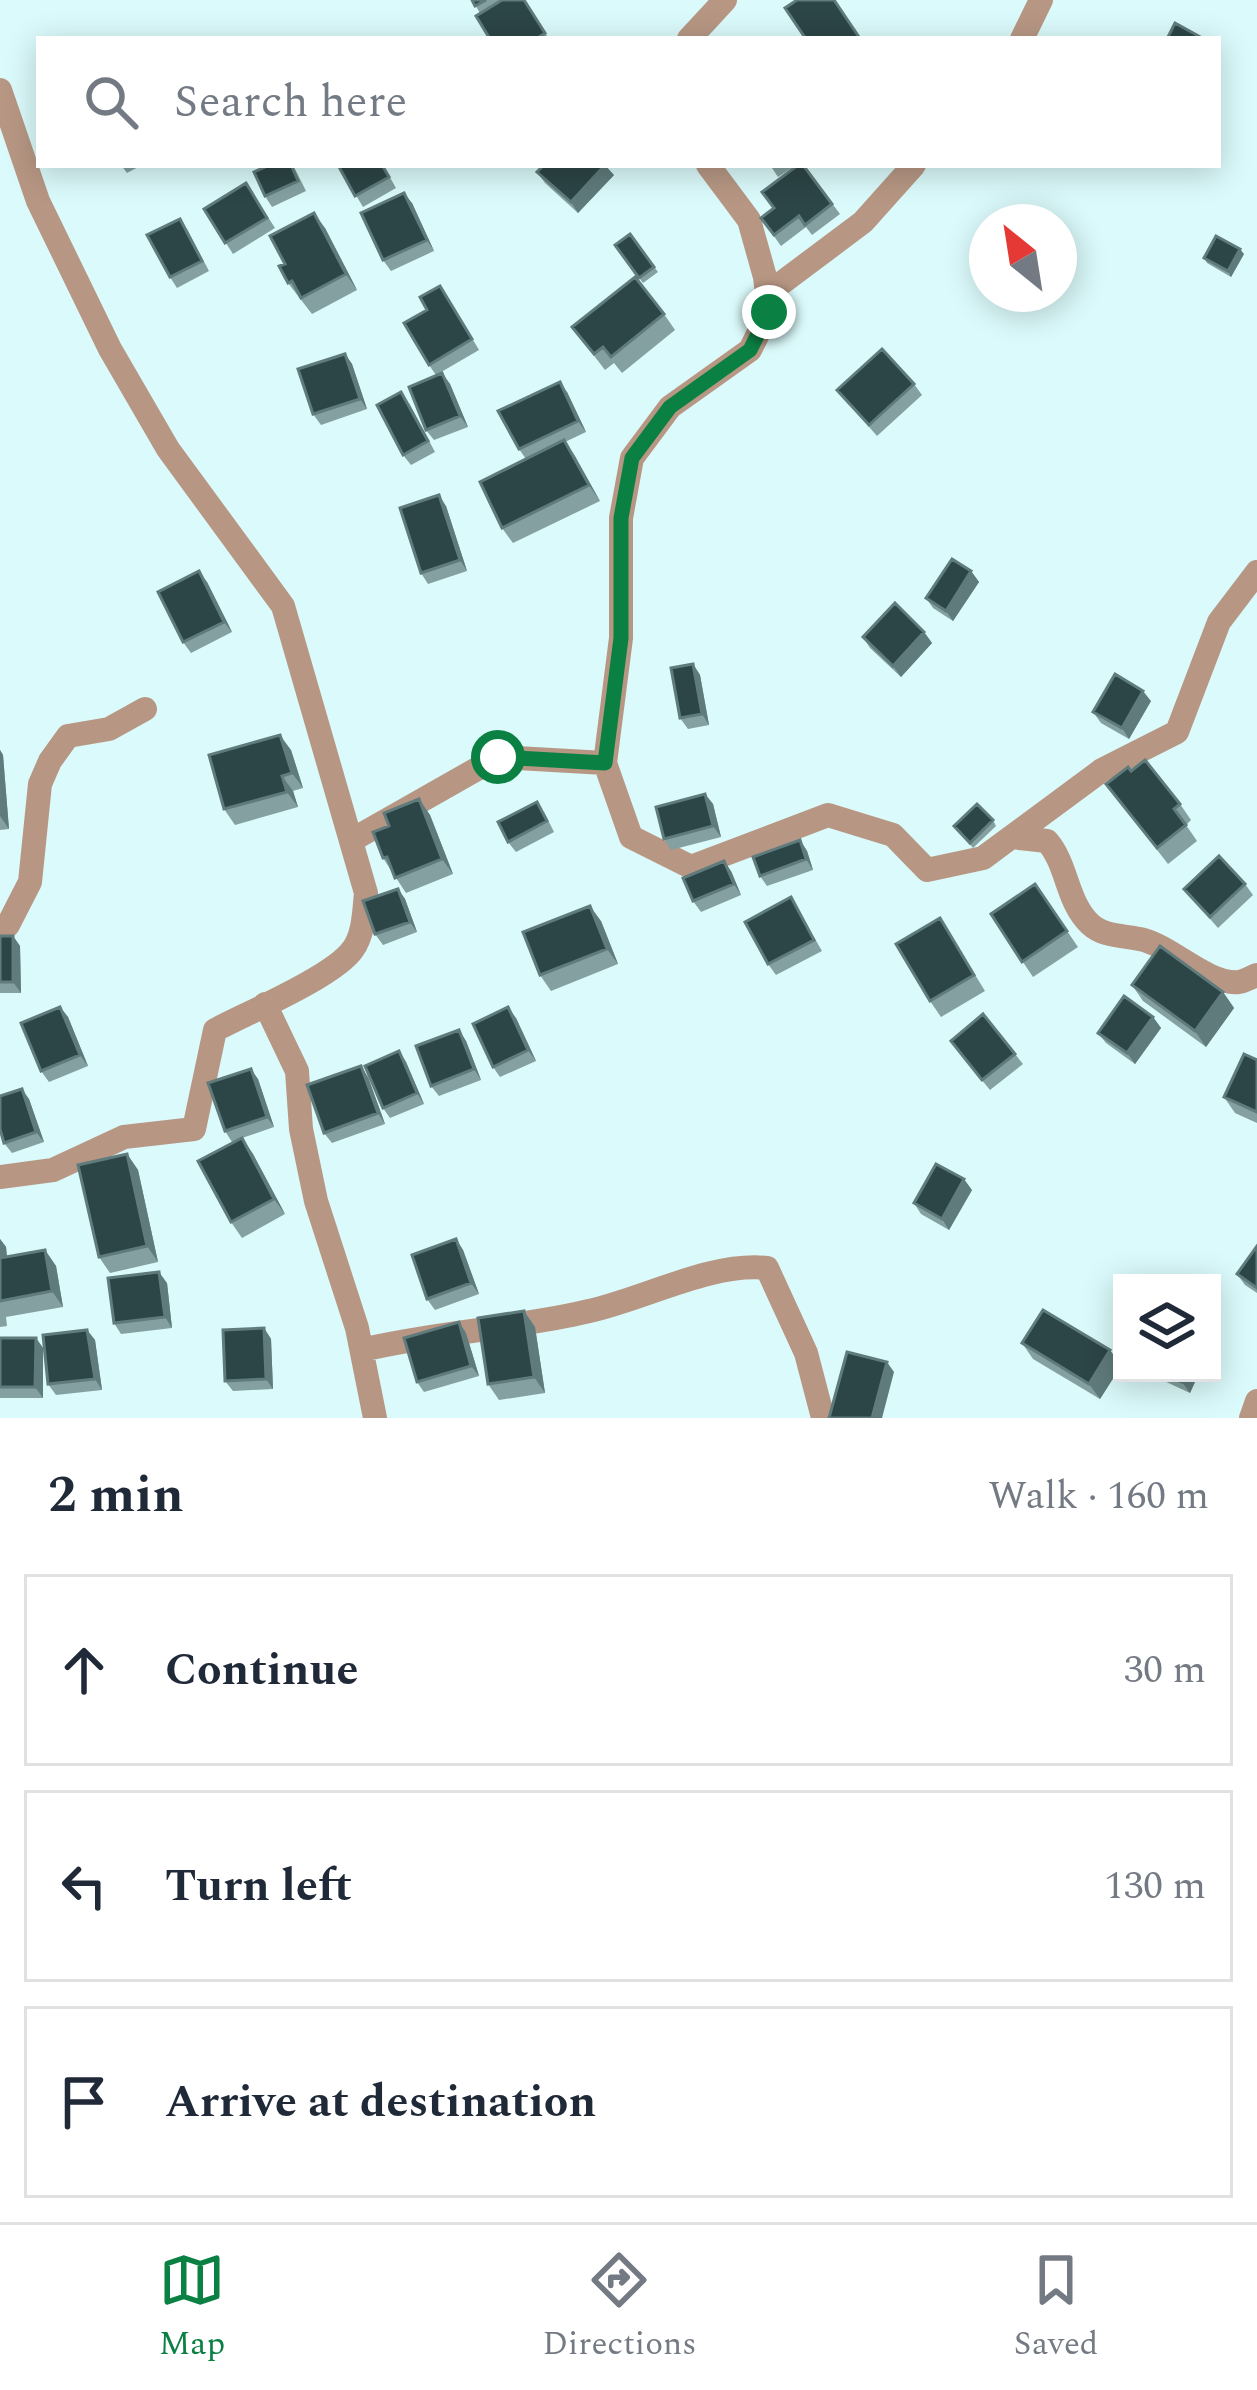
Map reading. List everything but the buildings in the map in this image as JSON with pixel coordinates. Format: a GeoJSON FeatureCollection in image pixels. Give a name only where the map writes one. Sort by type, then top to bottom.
{"type":"FeatureCollection","features":[{"type":"Feature","properties":{"kind":"street"},"geometry":{"type":"LineString","coordinates":[[692,36],[724,0]]}},
{"type":"Feature","properties":{"kind":"street"},"geometry":{"type":"LineString","coordinates":[[1023,36],[1041,0]]}},
{"type":"Feature","properties":{"kind":"street"},"geometry":{"type":"LineString","coordinates":[[0,90],[38,201],[110,349],[168,448],[283,606],[366,893],[353,949],[324,974],[214,1030],[194,1129],[124,1136],[53,1169],[0,1177]]}},
{"type":"Feature","properties":{"kind":"street"},"geometry":{"type":"LineString","coordinates":[[710,168],[749,220],[769,312],[750,350],[670,407],[632,458],[621,518],[621,638],[605,763],[631,837],[691,867],[828,815],[893,836],[927,870],[983,858],[1102,770],[1178,732],[1219,622],[1257,572]]}},
{"type":"Feature","properties":{"kind":"street"},"geometry":{"type":"LineString","coordinates":[[767,294],[863,222],[911,168]]}},
{"type":"Feature","properties":{"kind":"street"},"geometry":{"type":"LineString","coordinates":[[0,926],[8,925],[29,882],[40,784],[50,761],[68,736],[110,729],[145,709]]}},
{"type":"Feature","properties":{"kind":"street"},"geometry":{"type":"LineString","coordinates":[[352,840],[498,757],[605,763]]}},
{"type":"Feature","properties":{"kind":"street"},"geometry":{"type":"LineString","coordinates":[[1012,837],[1047,841],[1057,853],[1071,898],[1101,933],[1148,940],[1210,974],[1237,982],[1257,975]]}},
{"type":"Feature","properties":{"kind":"street"},"geometry":{"type":"LineString","coordinates":[[265,1004],[297,1071],[301,1129],[316,1201],[362,1350],[375,1418]]}},
{"type":"Feature","properties":{"kind":"street"},"geometry":{"type":"LineString","coordinates":[[362,1350],[591,1311],[673,1284],[748,1266],[767,1268],[806,1353],[822,1414]]}},
{"type":"Feature","properties":{"kind":"street"},"geometry":{"type":"LineString","coordinates":[[1251,1418],[1257,1401]]}},
{"type":"Feature","properties":{"kind":"route"},"geometry":{"type":"LineString","coordinates":[[498,757],[605,763],[621,638],[621,518],[632,458],[670,407],[750,350],[769,312]]}}]}
